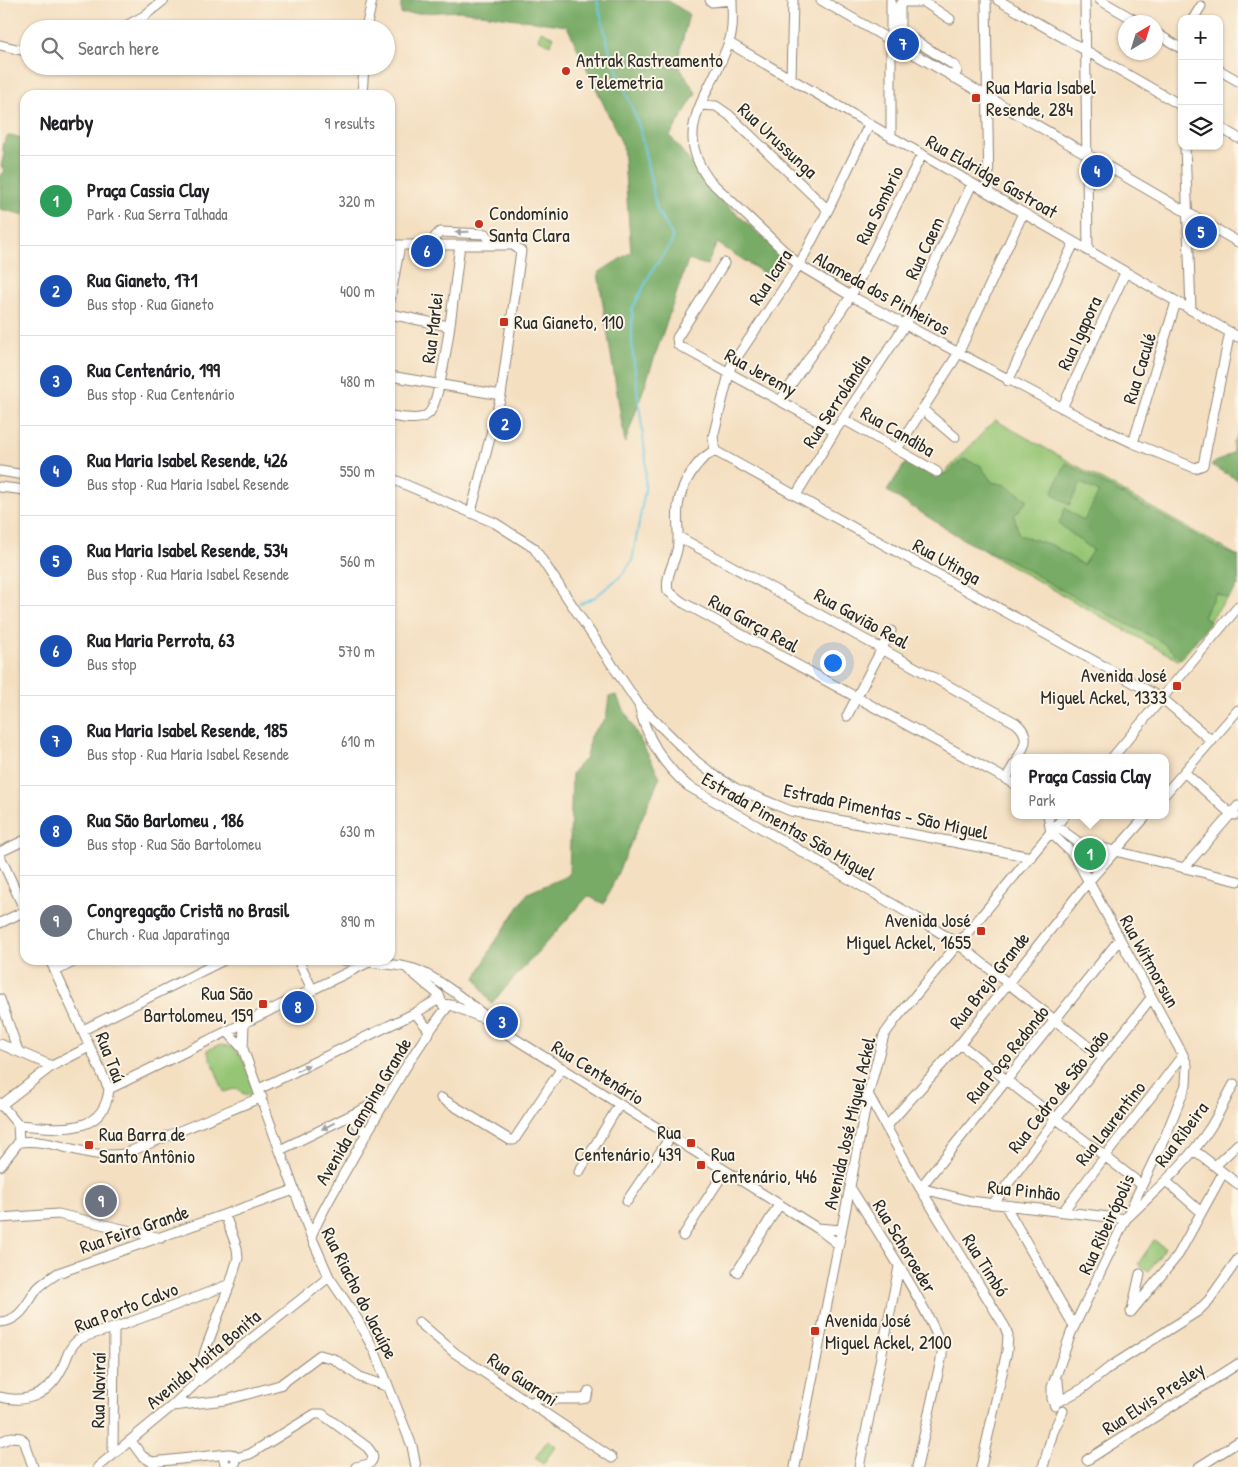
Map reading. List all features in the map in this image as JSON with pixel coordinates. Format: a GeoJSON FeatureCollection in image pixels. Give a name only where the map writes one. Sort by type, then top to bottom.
{"type":"FeatureCollection","features":[{"type":"Feature","properties":{"kind":"street"},"geometry":{"type":"LineString","coordinates":[[144,16],[154,0]]}},
{"type":"Feature","properties":{"kind":"street"},"geometry":{"type":"LineString","coordinates":[[137,20],[164,0]]}},
{"type":"Feature","properties":{"kind":"street"},"geometry":{"type":"LineString","coordinates":[[368,20],[372,0]]}},
{"type":"Feature","properties":{"kind":"street"},"geometry":{"type":"LineString","coordinates":[[710,0],[712,2],[732,0]]}},
{"type":"Feature","properties":{"kind":"street","name":"Alameda dos Pinheiros"},"geometry":{"type":"LineString","coordinates":[[732,0],[732,29],[729,44],[700,105],[691,136],[695,159],[700,169],[718,190],[798,265],[905,326],[1008,381],[1132,443],[1195,468],[1203,465],[1234,335]]}},
{"type":"Feature","properties":{"kind":"street"},"geometry":{"type":"LineString","coordinates":[[791,79],[792,0]]}},
{"type":"Feature","properties":{"kind":"street"},"geometry":{"type":"LineString","coordinates":[[821,0],[892,43],[1238,242]]}},
{"type":"Feature","properties":{"kind":"street"},"geometry":{"type":"LineString","coordinates":[[891,0],[891,137]]}},
{"type":"Feature","properties":{"kind":"street"},"geometry":{"type":"LineString","coordinates":[[986,0],[990,194]]}},
{"type":"Feature","properties":{"kind":"street"},"geometry":{"type":"LineString","coordinates":[[998,0],[1180,105]]}},
{"type":"Feature","properties":{"kind":"street"},"geometry":{"type":"LineString","coordinates":[[1084,0],[1088,251]]}},
{"type":"Feature","properties":{"kind":"street"},"geometry":{"type":"LineString","coordinates":[[1100,0],[1126,15]]}},
{"type":"Feature","properties":{"kind":"street"},"geometry":{"type":"LineString","coordinates":[[950,19],[922,2],[903,2],[900,5],[900,29],[902,32],[955,66],[957,71],[954,78]]}},
{"type":"Feature","properties":{"kind":"street"},"geometry":{"type":"LineString","coordinates":[[1195,15],[1201,6]]}},
{"type":"Feature","properties":{"kind":"street"},"geometry":{"type":"LineString","coordinates":[[1163,37],[1178,46]]}},
{"type":"Feature","properties":{"kind":"street","name":"Rua Eldridge Gastroat"},"geometry":{"type":"LineString","coordinates":[[729,44],[1234,335]]}},
{"type":"Feature","properties":{"kind":"street"},"geometry":{"type":"LineString","coordinates":[[0,46],[20,50]]}},
{"type":"Feature","properties":{"kind":"street"},"geometry":{"type":"LineString","coordinates":[[1223,72],[1238,80]]}},
{"type":"Feature","properties":{"kind":"street"},"geometry":{"type":"LineString","coordinates":[[362,90],[363,75]]}},
{"type":"Feature","properties":{"kind":"street","name":"Rua Urussunga"},"geometry":{"type":"LineString","coordinates":[[700,105],[716,106],[729,115],[828,210]]}},
{"type":"Feature","properties":{"kind":"street","name":"Rua Icara"},"geometry":{"type":"LineString","coordinates":[[715,451],[713,437],[728,372],[739,352],[798,265],[828,210],[869,124]]}},
{"type":"Feature","properties":{"kind":"street"},"geometry":{"type":"LineString","coordinates":[[1223,130],[1238,138]]}},
{"type":"Feature","properties":{"kind":"street"},"geometry":{"type":"LineString","coordinates":[[1185,150],[1191,310]]}},
{"type":"Feature","properties":{"kind":"street","name":"Rua Sombrio"},"geometry":{"type":"LineString","coordinates":[[780,401],[851,296],[922,154]]}},
{"type":"Feature","properties":{"kind":"street","name":"Rua Caem"},"geometry":{"type":"LineString","coordinates":[[905,326],[972,184]]}},
{"type":"Feature","properties":{"kind":"street"},"geometry":{"type":"LineString","coordinates":[[897,449],[958,354],[1023,213]]}},
{"type":"Feature","properties":{"kind":"street"},"geometry":{"type":"LineString","coordinates":[[432,245],[435,237],[440,232],[472,232],[486,234],[492,245]]}},
{"type":"Feature","properties":{"kind":"street"},"geometry":{"type":"LineString","coordinates":[[1008,381],[1074,243]]}},
{"type":"Feature","properties":{"kind":"street"},"geometry":{"type":"LineString","coordinates":[[395,272],[400,245]]}},
{"type":"Feature","properties":{"kind":"street","name":"Rua Marlei"},"geometry":{"type":"LineString","coordinates":[[395,416],[418,418],[427,415],[441,386],[460,245]]}},
{"type":"Feature","properties":{"kind":"street"},"geometry":{"type":"LineString","coordinates":[[395,246],[513,245],[522,254],[501,395],[471,512],[395,480]]}},
{"type":"Feature","properties":{"kind":"street","name":"Rua Jeremy"},"geometry":{"type":"LineString","coordinates":[[724,263],[677,338],[678,346],[835,431]]}},
{"type":"Feature","properties":{"kind":"street","name":"Rua Igapora"},"geometry":{"type":"LineString","coordinates":[[1062,408],[1125,273]]}},
{"type":"Feature","properties":{"kind":"street","name":"Rua Caculé"},"geometry":{"type":"LineString","coordinates":[[1132,443],[1176,302]]}},
{"type":"Feature","properties":{"kind":"street"},"geometry":{"type":"LineString","coordinates":[[395,315],[448,326]]}},
{"type":"Feature","properties":{"kind":"street","name":"Rua Serrolândia"},"geometry":{"type":"LineString","coordinates":[[796,496],[835,431],[905,326]]}},
{"type":"Feature","properties":{"kind":"street"},"geometry":{"type":"LineString","coordinates":[[395,377],[501,395]]}},
{"type":"Feature","properties":{"kind":"street"},"geometry":{"type":"LineString","coordinates":[[922,409],[955,437]]}},
{"type":"Feature","properties":{"kind":"street","name":"Rua Candiba"},"geometry":{"type":"LineString","coordinates":[[843,419],[937,472]]}},
{"type":"Feature","properties":{"kind":"street","name":"Rua Utinga"},"geometry":{"type":"LineString","coordinates":[[715,451],[1160,698],[1212,741]]}},
{"type":"Feature","properties":{"kind":"street","name":"Rua Garça Real"},"geometry":{"type":"LineString","coordinates":[[715,451],[702,458],[682,492],[678,508],[679,537],[667,584],[668,591],[1011,782]]}},
{"type":"Feature","properties":{"kind":"street"},"geometry":{"type":"LineString","coordinates":[[0,471],[20,474]]}},
{"type":"Feature","properties":{"kind":"street"},"geometry":{"type":"LineString","coordinates":[[0,486],[20,489]]}},
{"type":"Feature","properties":{"kind":"street","name":"Estrada Pimentas - São Miguel"},"geometry":{"type":"LineString","coordinates":[[471,512],[508,530],[534,548],[639,705],[696,761],[717,777],[767,802],[825,819],[1002,853]]}},
{"type":"Feature","properties":{"kind":"street","name":"Rua Gavião Real"},"geometry":{"type":"LineString","coordinates":[[679,537],[1016,723],[1025,733],[1025,746],[1020,754]]}},
{"type":"Feature","properties":{"kind":"street"},"geometry":{"type":"LineString","coordinates":[[1115,754],[1238,598]]}},
{"type":"Feature","properties":{"kind":"street"},"geometry":{"type":"LineString","coordinates":[[1160,698],[1238,607]]}},
{"type":"Feature","properties":{"kind":"street"},"geometry":{"type":"LineString","coordinates":[[847,716],[891,631]]}},
{"type":"Feature","properties":{"kind":"street","name":"Estrada Pimentas São Miguel"},"geometry":{"type":"LineString","coordinates":[[639,705],[642,719],[656,748],[674,775],[688,786],[917,918],[958,944],[1009,982],[1103,1058]]}},
{"type":"Feature","properties":{"kind":"street"},"geometry":{"type":"LineString","coordinates":[[1169,789],[1238,710]]}},
{"type":"Feature","properties":{"kind":"street"},"geometry":{"type":"LineString","coordinates":[[1006,779],[1011,770]]}},
{"type":"Feature","properties":{"kind":"street"},"geometry":{"type":"LineString","coordinates":[[1184,772],[1235,815]]}},
{"type":"Feature","properties":{"kind":"street"},"geometry":{"type":"LineString","coordinates":[[1184,868],[1235,815],[1238,806]]}},
{"type":"Feature","properties":{"kind":"street"},"geometry":{"type":"LineString","coordinates":[[1050,819],[1054,829],[1074,840],[1238,881]]}},
{"type":"Feature","properties":{"kind":"street","name":"Avenida José Miguel Ackel"},"geometry":{"type":"LineString","coordinates":[[795,1467],[868,1095],[886,1032],[1062,819]]}},
{"type":"Feature","properties":{"kind":"street","name":"Rua Brejo Grande"},"geometry":{"type":"LineString","coordinates":[[886,1127],[960,1044],[1088,882],[1144,819]]}},
{"type":"Feature","properties":{"kind":"street","name":"Rua Witmorsun"},"geometry":{"type":"LineString","coordinates":[[1054,829],[1078,862],[1183,1055]]}},
{"type":"Feature","properties":{"kind":"street"},"geometry":{"type":"LineString","coordinates":[[1067,848],[1074,840]]}},
{"type":"Feature","properties":{"kind":"street"},"geometry":{"type":"LineString","coordinates":[[0,852],[20,842]]}},
{"type":"Feature","properties":{"kind":"street"},"geometry":{"type":"LineString","coordinates":[[1002,853],[1031,857]]}},
{"type":"Feature","properties":{"kind":"street"},"geometry":{"type":"LineString","coordinates":[[1002,853],[1024,865]]}},
{"type":"Feature","properties":{"kind":"street"},"geometry":{"type":"LineString","coordinates":[[0,856],[20,900]]}},
{"type":"Feature","properties":{"kind":"street"},"geometry":{"type":"LineString","coordinates":[[0,923],[20,913]]}},
{"type":"Feature","properties":{"kind":"street","name":"Rua Poço Redondo"},"geometry":{"type":"LineString","coordinates":[[920,1188],[1119,940]]}},
{"type":"Feature","properties":{"kind":"street","name":"Rua Taú"},"geometry":{"type":"LineString","coordinates":[[18,1125],[65,1128],[89,1122],[103,1110],[108,1089],[53,965]]}},
{"type":"Feature","properties":{"kind":"street"},"geometry":{"type":"LineString","coordinates":[[56,970],[66,965]]}},
{"type":"Feature","properties":{"kind":"street"},"geometry":{"type":"LineString","coordinates":[[83,1030],[214,965]]}},
{"type":"Feature","properties":{"kind":"street"},"geometry":{"type":"LineString","coordinates":[[300,965],[313,991]]}},
{"type":"Feature","properties":{"kind":"street"},"geometry":{"type":"LineString","coordinates":[[108,1089],[365,965]]}},
{"type":"Feature","properties":{"kind":"street","name":"Rua Centenário"},"geometry":{"type":"LineString","coordinates":[[380,965],[406,967],[421,972],[483,1013],[490,1021]]}},
{"type":"Feature","properties":{"kind":"street","name":"Rua Centenário"},"geometry":{"type":"LineString","coordinates":[[406,967],[439,997],[442,1004],[490,1021],[619,1105],[817,1228],[838,1244]]}},
{"type":"Feature","properties":{"kind":"street"},"geometry":{"type":"LineString","coordinates":[[18,1142],[41,1141],[102,1155],[124,1154],[261,1093],[415,1014],[439,997],[443,991],[452,992],[455,1000],[450,1006]]}},
{"type":"Feature","properties":{"kind":"street","name":"Rua Cedro de São João"},"geometry":{"type":"LineString","coordinates":[[993,1204],[1057,1117],[1151,998]]}},
{"type":"Feature","properties":{"kind":"street"},"geometry":{"type":"LineString","coordinates":[[0,999],[18,1051]]}},
{"type":"Feature","properties":{"kind":"street","name":"Avenida Campina Grande"},"geometry":{"type":"LineString","coordinates":[[311,1236],[324,1208],[388,1097],[429,1030],[450,1006]]}},
{"type":"Feature","properties":{"kind":"street"},"geometry":{"type":"LineString","coordinates":[[415,1014],[429,1030]]}},
{"type":"Feature","properties":{"kind":"street","name":"Rua Riacho do Jacuípe"},"geometry":{"type":"LineString","coordinates":[[243,1048],[244,1024]]}},
{"type":"Feature","properties":{"kind":"street","name":"Rua Riacho do Jacuípe"},"geometry":{"type":"LineString","coordinates":[[228,1032],[243,1048],[261,1093],[311,1236],[329,1277],[366,1334],[412,1446],[416,1467]]}},
{"type":"Feature","properties":{"kind":"street"},"geometry":{"type":"LineString","coordinates":[[0,1044],[52,1066]]}},
{"type":"Feature","properties":{"kind":"street"},"geometry":{"type":"LineString","coordinates":[[960,1044],[1106,1154],[1142,1185]]}},
{"type":"Feature","properties":{"kind":"street"},"geometry":{"type":"LineString","coordinates":[[0,1166],[18,1142],[18,1125],[1,1105],[52,1066],[89,1047]]}},
{"type":"Feature","properties":{"kind":"street","name":"Rua Laurentino"},"geometry":{"type":"LineString","coordinates":[[1064,1210],[1183,1055]]}},
{"type":"Feature","properties":{"kind":"street","name":"Rua Ribeirópolis"},"geometry":{"type":"LineString","coordinates":[[1060,1406],[1057,1373],[1074,1326],[1165,1138],[1186,1085],[1187,1065],[1183,1055]]}},
{"type":"Feature","properties":{"kind":"street"},"geometry":{"type":"LineString","coordinates":[[441,1098],[510,1140],[514,1140],[562,1068]]}},
{"type":"Feature","properties":{"kind":"street","name":"Rua Ribeira"},"geometry":{"type":"LineString","coordinates":[[1126,1218],[1166,1181],[1194,1150],[1211,1126],[1234,1084]]}},
{"type":"Feature","properties":{"kind":"street","name":"Rua Timbó"},"geometry":{"type":"LineString","coordinates":[[868,1095],[920,1188],[1005,1327],[1008,1335],[1007,1351],[981,1467]]}},
{"type":"Feature","properties":{"kind":"street"},"geometry":{"type":"LineString","coordinates":[[280,1150],[388,1097]]}},
{"type":"Feature","properties":{"kind":"street"},"geometry":{"type":"LineString","coordinates":[[579,1172],[619,1105]]}},
{"type":"Feature","properties":{"kind":"street"},"geometry":{"type":"LineString","coordinates":[[349,1116],[367,1134]]}},
{"type":"Feature","properties":{"kind":"street"},"geometry":{"type":"LineString","coordinates":[[627,1201],[670,1136]]}},
{"type":"Feature","properties":{"kind":"street"},"geometry":{"type":"LineString","coordinates":[[1215,1166],[1238,1144]]}},
{"type":"Feature","properties":{"kind":"street"},"geometry":{"type":"LineString","coordinates":[[1194,1150],[1238,1184]]}},
{"type":"Feature","properties":{"kind":"street"},"geometry":{"type":"LineString","coordinates":[[683,1236],[725,1171]]}},
{"type":"Feature","properties":{"kind":"street"},"geometry":{"type":"LineString","coordinates":[[1140,1274],[1131,1312],[1178,1255],[1223,1173]]}},
{"type":"Feature","properties":{"kind":"street"},"geometry":{"type":"LineString","coordinates":[[1166,1181],[1201,1212]]}},
{"type":"Feature","properties":{"kind":"street","name":"Rua Schoroeder"},"geometry":{"type":"LineString","coordinates":[[850,1187],[940,1338],[943,1350],[917,1467]]}},
{"type":"Feature","properties":{"kind":"street","name":"Rua Pinhão"},"geometry":{"type":"LineString","coordinates":[[920,1188],[944,1195],[993,1204],[1126,1218]]}},
{"type":"Feature","properties":{"kind":"street","name":"Rua Feira Grande"},"geometry":{"type":"LineString","coordinates":[[0,1322],[16,1317],[39,1288],[58,1273],[294,1190]]}},
{"type":"Feature","properties":{"kind":"street"},"geometry":{"type":"LineString","coordinates":[[737,1272],[780,1205]]}},
{"type":"Feature","properties":{"kind":"street"},"geometry":{"type":"LineString","coordinates":[[1005,1205],[1074,1326]]}},
{"type":"Feature","properties":{"kind":"street"},"geometry":{"type":"LineString","coordinates":[[0,1218],[58,1214],[161,1238]]}},
{"type":"Feature","properties":{"kind":"street"},"geometry":{"type":"LineString","coordinates":[[197,1382],[205,1351],[238,1258],[237,1248],[226,1215]]}},
{"type":"Feature","properties":{"kind":"street","name":"Rua Centenário"},"geometry":{"type":"LineString","coordinates":[[817,1228],[841,1230]]}},
{"type":"Feature","properties":{"kind":"street"},"geometry":{"type":"LineString","coordinates":[[1043,1467],[1060,1406],[1110,1367],[1198,1311],[1209,1300],[1238,1259]]}},
{"type":"Feature","properties":{"kind":"street"},"geometry":{"type":"LineString","coordinates":[[859,1467],[899,1267]]}},
{"type":"Feature","properties":{"kind":"street","name":"Avenida Moita Bonita"},"geometry":{"type":"LineString","coordinates":[[98,1467],[172,1406],[197,1382],[329,1277]]}},
{"type":"Feature","properties":{"kind":"street","name":"Rua Porto Calvo"},"geometry":{"type":"LineString","coordinates":[[0,1396],[14,1400],[27,1399],[46,1390],[53,1383],[71,1347],[77,1341],[230,1284]]}},
{"type":"Feature","properties":{"kind":"street","name":"Rua Guarani"},"geometry":{"type":"LineString","coordinates":[[419,1322],[455,1353],[612,1458]]}},
{"type":"Feature","properties":{"kind":"street","name":"Rua Naviraí"},"geometry":{"type":"LineString","coordinates":[[113,1453],[114,1328]]}},
{"type":"Feature","properties":{"kind":"street"},"geometry":{"type":"LineString","coordinates":[[172,1406],[226,1400],[280,1385],[320,1354],[334,1359],[371,1382],[386,1386]]}},
{"type":"Feature","properties":{"kind":"street","name":"Rua Elvis Presley"},"geometry":{"type":"LineString","coordinates":[[1087,1460],[1238,1364]]}},
{"type":"Feature","properties":{"kind":"street"},"geometry":{"type":"LineString","coordinates":[[529,1404],[538,1399],[586,1398],[589,1391]]}},
{"type":"Feature","properties":{"kind":"street"},"geometry":{"type":"LineString","coordinates":[[131,1441],[142,1456],[152,1462],[231,1463],[250,1454],[315,1414],[322,1414],[367,1447],[373,1454],[373,1460],[369,1464],[356,1467]]}},
{"type":"Feature","properties":{"kind":"street"},"geometry":{"type":"LineString","coordinates":[[0,1442],[12,1437],[21,1438],[25,1443],[33,1467]]}},
{"type":"Feature","properties":{"kind":"street"},"geometry":{"type":"LineString","coordinates":[[1199,1467],[1238,1442]]}},
{"type":"Feature","properties":{"kind":"green space"},"geometry":{"type":"Polygon","coordinates":[[[401,0],[667,0],[689,14],[677,63],[696,93],[670,136],[718,197],[784,256],[773,279],[717,243],[707,265],[688,260],[625,443],[598,273],[631,252],[623,146],[567,26],[460,11],[401,14],[401,0]]]}},
{"type":"Feature","properties":{"kind":"green space"},"geometry":{"type":"Polygon","coordinates":[[[541,31],[554,37],[550,45],[538,39],[541,31]]]}},
{"type":"Feature","properties":{"kind":"green space"},"geometry":{"type":"Polygon","coordinates":[[[8,136],[20,138],[20,214],[0,209],[0,175],[5,171],[1,166],[4,154],[2,145],[8,136]]]}},
{"type":"Feature","properties":{"kind":"green space"},"geometry":{"type":"Polygon","coordinates":[[[995,420],[1238,556],[1238,585],[1178,660],[992,555],[914,505],[995,420]]]}},
{"type":"Feature","properties":{"kind":"green space"},"geometry":{"type":"Polygon","coordinates":[[[1238,434],[1238,480],[1211,465],[1233,452],[1233,442],[1238,434]]]}},
{"type":"Feature","properties":{"kind":"green space"},"geometry":{"type":"Polygon","coordinates":[[[963,459],[980,465],[992,482],[1006,485],[1028,500],[1014,516],[1019,535],[1052,545],[1083,565],[1093,550],[1059,524],[1065,508],[1084,521],[1099,492],[1081,483],[1069,505],[1052,493],[1066,463],[1222,550],[1238,556],[1238,586],[1228,599],[1216,593],[1203,616],[1211,622],[1181,659],[1162,642],[1056,587],[1014,562],[969,543],[887,491],[906,462],[936,478],[941,473],[947,474],[963,459]]]}},
{"type":"Feature","properties":{"kind":"green space"},"geometry":{"type":"Polygon","coordinates":[[[616,695],[660,777],[604,904],[588,896],[491,1004],[476,978],[493,945],[528,893],[569,875],[572,773],[586,758],[590,736],[606,718],[609,697],[616,695]]]}},
{"type":"Feature","properties":{"kind":"green space"},"geometry":{"type":"Polygon","coordinates":[[[1075,844],[1099,851],[1103,856],[1097,864],[1086,867],[1072,847],[1075,844]]]}},
{"type":"Feature","properties":{"kind":"green space"},"geometry":{"type":"Polygon","coordinates":[[[219,1045],[228,1046],[240,1055],[255,1095],[252,1097],[242,1093],[237,1088],[224,1092],[207,1050],[219,1045]]]}},
{"type":"Feature","properties":{"kind":"green space"},"geometry":{"type":"Polygon","coordinates":[[[1154,1240],[1165,1248],[1149,1271],[1138,1264],[1154,1240]]]}},
{"type":"Feature","properties":{"kind":"green space"},"geometry":{"type":"Polygon","coordinates":[[[548,1440],[556,1446],[543,1464],[535,1458],[548,1440]]]}},
{"type":"Feature","properties":{"kind":"waterway"},"geometry":{"type":"LineString","coordinates":[[580,604],[595,597],[621,576],[632,561],[645,490],[646,460],[632,347],[632,309],[652,271],[672,242],[672,235],[657,210],[639,126],[609,49],[597,0]]}},
{"type":"Feature","properties":{"kind":"place","name":"Rua Maria Isabel Resende, 185"},"geometry":{"type":"Point","coordinates":[903,44]}},
{"type":"Feature","properties":{"kind":"place","name":"Antrak Rastreamento e Telemetria"},"geometry":{"type":"Point","coordinates":[566,71]}},
{"type":"Feature","properties":{"kind":"place","name":"Rua Maria Isabel Resende, 284"},"geometry":{"type":"Point","coordinates":[976,98]}},
{"type":"Feature","properties":{"kind":"place","name":"Rua Maria Isabel Resende, 426"},"geometry":{"type":"Point","coordinates":[1097,171]}},
{"type":"Feature","properties":{"kind":"place","name":"Condomínio Santa Clara"},"geometry":{"type":"Point","coordinates":[479,224]}},
{"type":"Feature","properties":{"kind":"place","name":"Rua Maria Isabel Resende, 534"},"geometry":{"type":"Point","coordinates":[1201,232]}},
{"type":"Feature","properties":{"kind":"place","name":"Rua Maria Perrota, 63"},"geometry":{"type":"Point","coordinates":[427,251]}},
{"type":"Feature","properties":{"kind":"place","name":"Rua Gianeto, 110"},"geometry":{"type":"Point","coordinates":[504,322]}},
{"type":"Feature","properties":{"kind":"place","name":"Rua Gianeto, 171"},"geometry":{"type":"Point","coordinates":[505,424]}},
{"type":"Feature","properties":{"kind":"place","name":"Avenida José Miguel Ackel, 1333"},"geometry":{"type":"Point","coordinates":[1177,686]}},
{"type":"Feature","properties":{"kind":"place","name":"Praça Cassia Clay"},"geometry":{"type":"Point","coordinates":[1090,854]}},
{"type":"Feature","properties":{"kind":"place","name":"Avenida José Miguel Ackel, 1655"},"geometry":{"type":"Point","coordinates":[981,931]}},
{"type":"Feature","properties":{"kind":"place","name":"Rua São Bartolomeu, 159"},"geometry":{"type":"Point","coordinates":[263,1004]}},
{"type":"Feature","properties":{"kind":"place","name":"Rua São Barlomeu , 186"},"geometry":{"type":"Point","coordinates":[298,1007]}},
{"type":"Feature","properties":{"kind":"place","name":"Rua Centenário, 199"},"geometry":{"type":"Point","coordinates":[502,1022]}},
{"type":"Feature","properties":{"kind":"place","name":"Rua Centenário, 439"},"geometry":{"type":"Point","coordinates":[691,1143]}},
{"type":"Feature","properties":{"kind":"place","name":"Rua Barra de Santo Antônio"},"geometry":{"type":"Point","coordinates":[89,1145]}},
{"type":"Feature","properties":{"kind":"place","name":"Rua Centenário, 446"},"geometry":{"type":"Point","coordinates":[701,1165]}},
{"type":"Feature","properties":{"kind":"place","name":"Congregação Cristã no Brasil"},"geometry":{"type":"Point","coordinates":[101,1201]}},
{"type":"Feature","properties":{"kind":"place","name":"Avenida José Miguel Ackel, 2100"},"geometry":{"type":"Point","coordinates":[815,1331]}}]}
